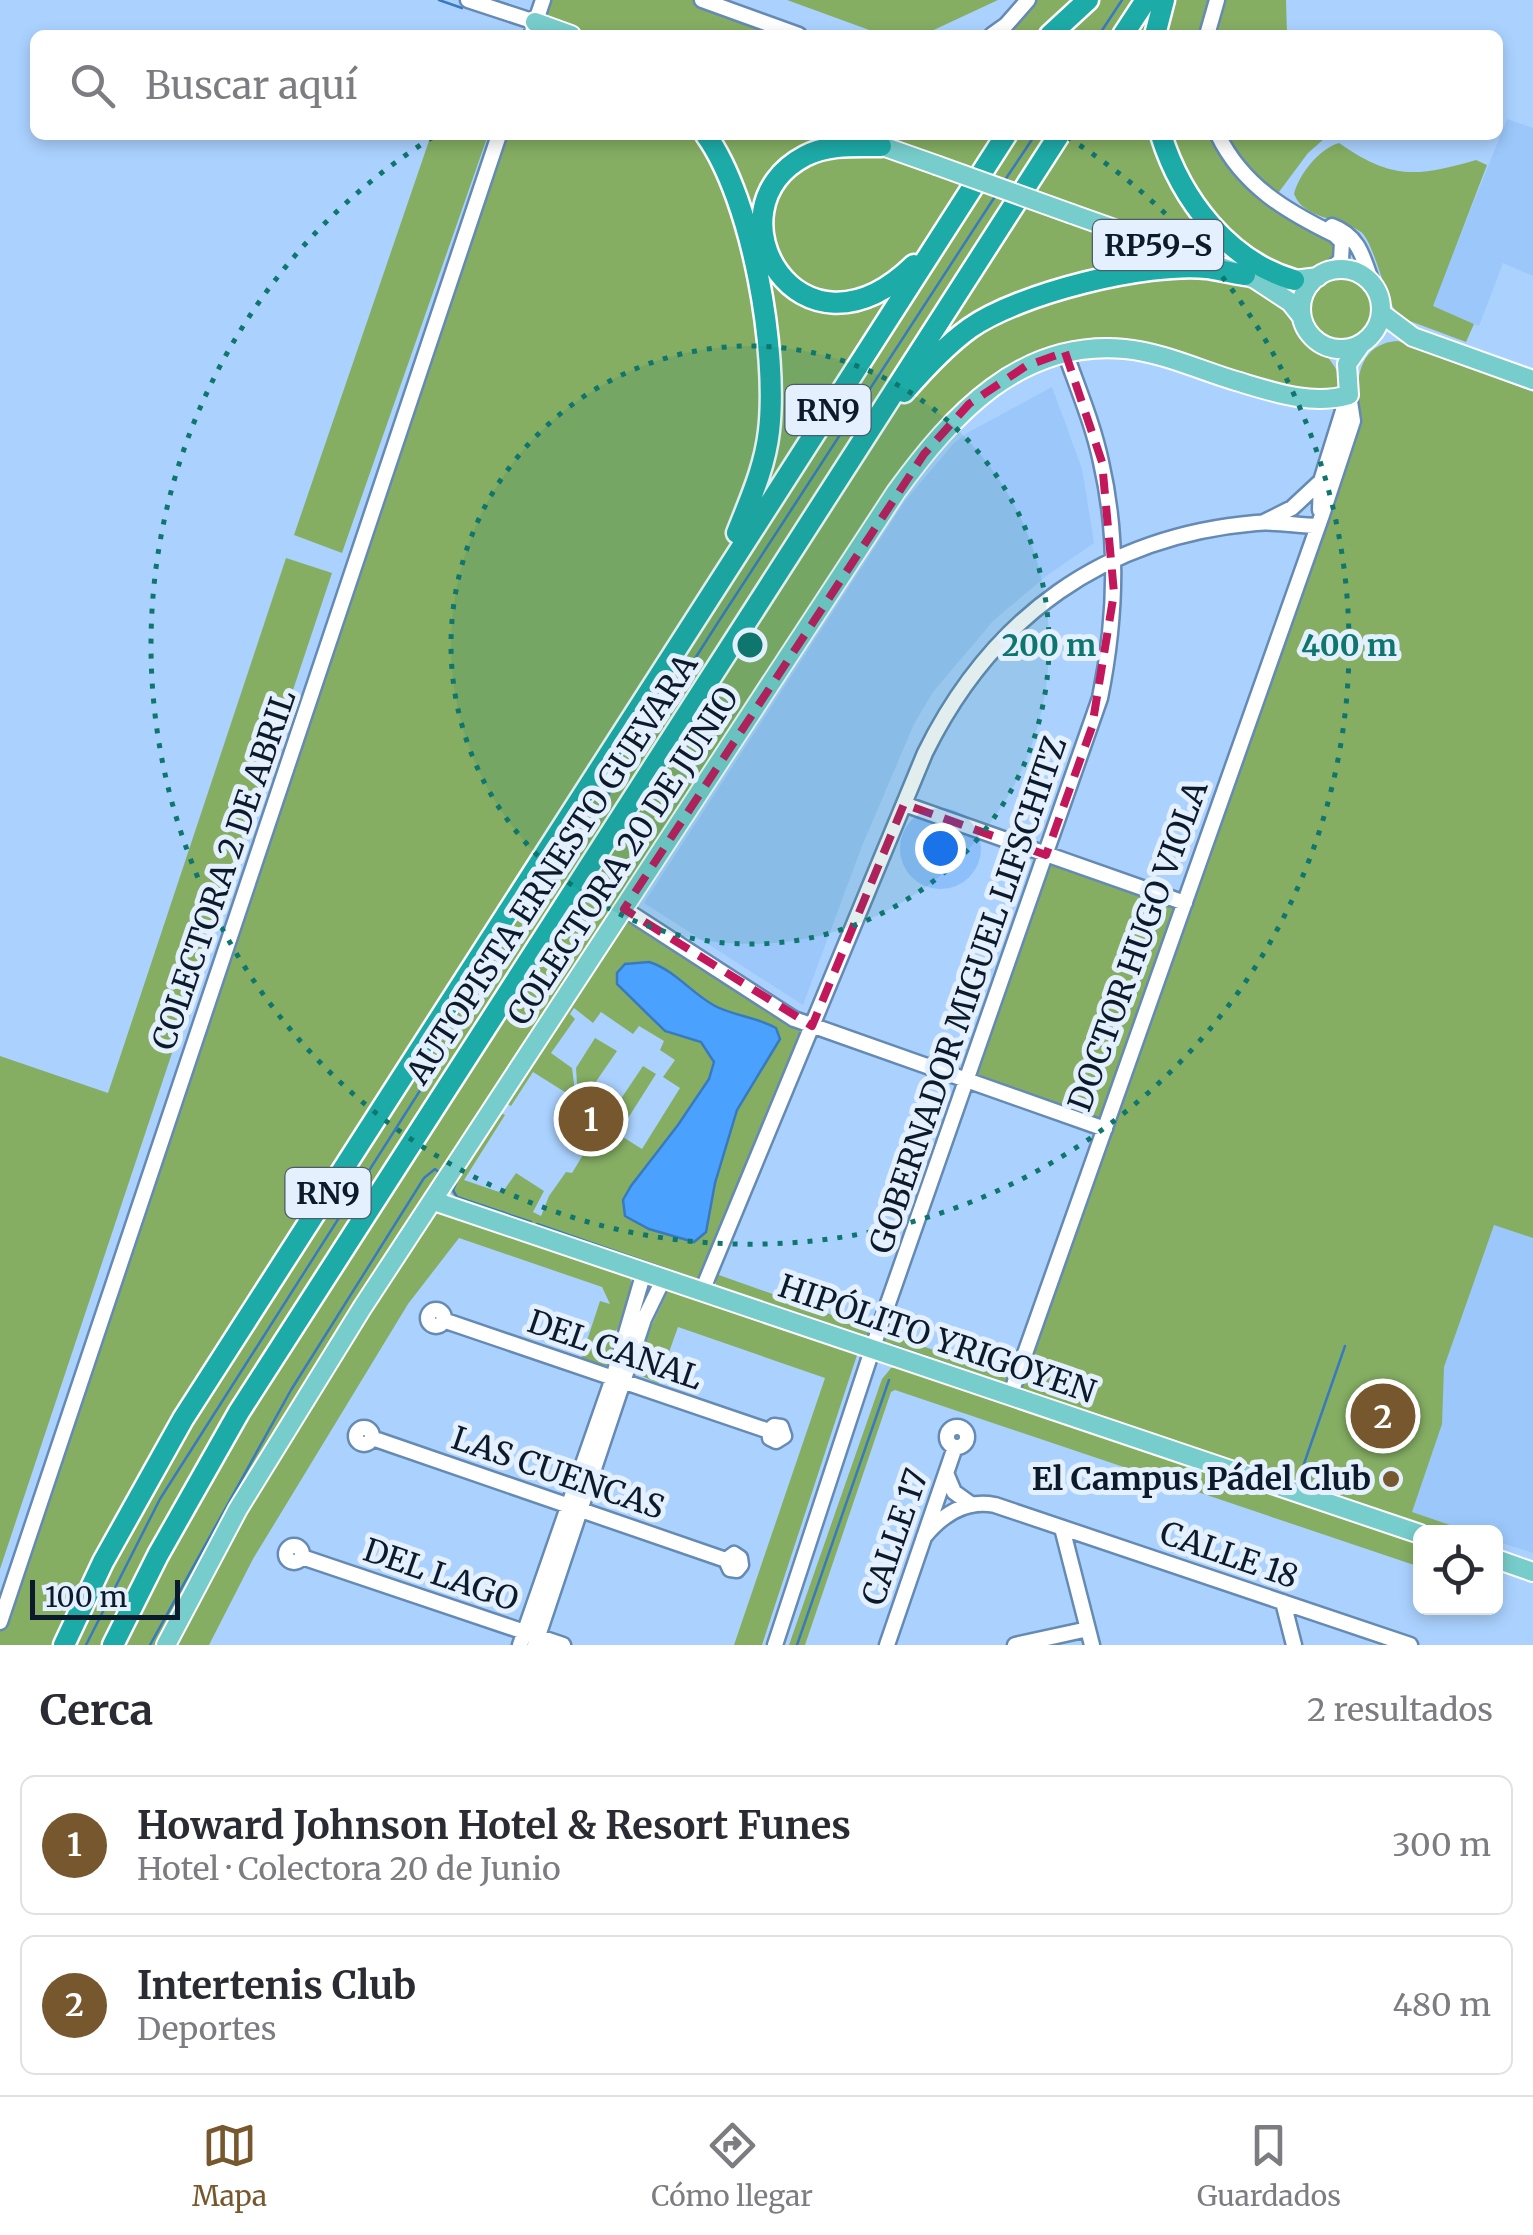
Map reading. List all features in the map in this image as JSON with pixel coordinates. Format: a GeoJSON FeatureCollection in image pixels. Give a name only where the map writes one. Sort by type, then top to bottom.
{"type":"FeatureCollection","features":[{"type":"Feature","properties":{"kind":"highway"},"geometry":{"type":"LineString","coordinates":[[1056,30],[1091,0]]}},
{"type":"Feature","properties":{"kind":"highway"},"geometry":{"type":"LineString","coordinates":[[1074,30],[1091,0]]}},
{"type":"Feature","properties":{"kind":"highway"},"geometry":{"type":"LineString","coordinates":[[1126,30],[1146,0]]}},
{"type":"Feature","properties":{"kind":"highway"},"geometry":{"type":"LineString","coordinates":[[1156,30],[1164,0]]}},
{"type":"Feature","properties":{"kind":"highway"},"geometry":{"type":"LineString","coordinates":[[709,140],[732,186],[748,241],[770,361],[768,434],[756,487],[720,577]]}},
{"type":"Feature","properties":{"kind":"highway"},"geometry":{"type":"LineString","coordinates":[[748,241],[751,204],[764,173],[791,149],[816,140]]}},
{"type":"Feature","properties":{"kind":"highway","name":"AUTOPISTA ERNESTO GUEVARA"},"geometry":{"type":"LineString","coordinates":[[64,1645],[103,1562],[183,1419],[1003,140]]}},
{"type":"Feature","properties":{"kind":"highway","name":"AUTOPISTA ERNESTO GUEVARA"},"geometry":{"type":"LineString","coordinates":[[113,1645],[158,1554],[239,1412],[1056,140]]}},
{"type":"Feature","properties":{"kind":"highway"},"geometry":{"type":"LineString","coordinates":[[1162,140],[1180,183],[1209,222],[1246,259],[1294,280]]}},
{"type":"Feature","properties":{"kind":"highway"},"geometry":{"type":"LineString","coordinates":[[881,146],[824,149],[805,156],[778,178],[763,212],[768,257],[796,292],[839,305],[880,292],[906,273],[936,242]]}},
{"type":"Feature","properties":{"kind":"highway"},"geometry":{"type":"LineString","coordinates":[[852,456],[934,360],[972,327],[1013,304],[1091,283],[1166,270],[1205,268],[1250,277]]}},
{"type":"Feature","properties":{"kind":"main road","name":"RP59-S"},"geometry":{"type":"LineString","coordinates":[[865,140],[1250,277],[1290,302],[1302,317]]}},
{"type":"Feature","properties":{"kind":"main road"},"geometry":{"type":"LineString","coordinates":[[1363,342],[1376,328],[1381,313],[1372,283],[1347,270],[1323,274],[1304,294],[1302,317],[1306,328],[1321,344],[1341,349],[1389,335],[1413,338],[1533,380]]}},
{"type":"Feature","properties":{"kind":"main road","name":"RP59-S"},"geometry":{"type":"LineString","coordinates":[[1250,277],[1294,280],[1323,274]]}},
{"type":"Feature","properties":{"kind":"main road"},"geometry":{"type":"LineString","coordinates":[[1381,313],[1413,338]]}},
{"type":"Feature","properties":{"kind":"main road","name":"DOCTOR HUGO VIOLA"},"geometry":{"type":"LineString","coordinates":[[1347,395],[1348,364],[1363,342]]}},
{"type":"Feature","properties":{"kind":"main road","name":"DOCTOR HUGO VIOLA"},"geometry":{"type":"LineString","coordinates":[[1321,344],[1339,372],[1347,395]]}},
{"type":"Feature","properties":{"kind":"main road","name":"COLECTORA 20 DE JUNIO"},"geometry":{"type":"LineString","coordinates":[[166,1645],[238,1509],[362,1308],[924,454],[959,414],[988,388],[1026,366],[1066,352],[1125,349],[1298,398],[1347,395]]}},
{"type":"Feature","properties":{"kind":"main road","name":"HIPÓLITO YRIGOYEN"},"geometry":{"type":"LineString","coordinates":[[434,1201],[1413,1532]]}},
{"type":"Feature","properties":{"kind":"main road"},"geometry":{"type":"LineString","coordinates":[[1503,1561],[1533,1572]]}},
{"type":"Feature","properties":{"kind":"street"},"geometry":{"type":"LineString","coordinates":[[468,0],[533,29],[543,0]]}},
{"type":"Feature","properties":{"kind":"street"},"geometry":{"type":"LineString","coordinates":[[702,0],[785,30]]}},
{"type":"Feature","properties":{"kind":"street"},"geometry":{"type":"LineString","coordinates":[[999,30],[1028,0]]}},
{"type":"Feature","properties":{"kind":"street"},"geometry":{"type":"LineString","coordinates":[[1208,30],[1217,0]]}},
{"type":"Feature","properties":{"kind":"street","name":"COLECTORA 2 DE ABRIL"},"geometry":{"type":"LineString","coordinates":[[0,1622],[496,140]]}},
{"type":"Feature","properties":{"kind":"street"},"geometry":{"type":"LineString","coordinates":[[1221,140],[1232,160],[1262,194],[1342,242],[1340,260],[1323,274]]}},
{"type":"Feature","properties":{"kind":"street"},"geometry":{"type":"LineString","coordinates":[[1312,221],[1350,234],[1359,246],[1372,283]]}},
{"type":"Feature","properties":{"kind":"street","name":"GOBERNADOR MIGUEL LIFSCHITZ"},"geometry":{"type":"LineString","coordinates":[[774,1645],[1100,698],[1112,628],[1113,560],[1102,462],[1066,352]]}},
{"type":"Feature","properties":{"kind":"street","name":"DOCTOR HUGO VIOLA"},"geometry":{"type":"LineString","coordinates":[[1320,521],[1321,481],[1347,395]]}},
{"type":"Feature","properties":{"kind":"street","name":"DOCTOR HUGO VIOLA"},"geometry":{"type":"LineString","coordinates":[[1010,1396],[1320,521],[1352,421],[1347,395]]}},
{"type":"Feature","properties":{"kind":"street"},"geometry":{"type":"LineString","coordinates":[[1263,522],[1303,500],[1321,481]]}},
{"type":"Feature","properties":{"kind":"street"},"geometry":{"type":"LineString","coordinates":[[1279,516],[1320,521]]}},
{"type":"Feature","properties":{"kind":"street"},"geometry":{"type":"LineString","coordinates":[[702,1291],[904,804],[940,724],[984,658],[1030,612],[1113,560],[1175,537],[1263,522],[1320,521]]}},
{"type":"Feature","properties":{"kind":"street"},"geometry":{"type":"LineString","coordinates":[[904,804],[1185,904]]}},
{"type":"Feature","properties":{"kind":"street"},"geometry":{"type":"LineString","coordinates":[[624,909],[794,1019],[1105,1129]]}},
{"type":"Feature","properties":{"kind":"street"},"geometry":{"type":"LineString","coordinates":[[530,1640],[618,1380],[644,1272]]}},
{"type":"Feature","properties":{"kind":"street"},"geometry":{"type":"LineString","coordinates":[[618,1380],[664,1278]]}},
{"type":"Feature","properties":{"kind":"street","name":"DEL CANAL"},"geometry":{"type":"LineString","coordinates":[[443,1320],[769,1431]]}},
{"type":"Feature","properties":{"kind":"street","name":"LAS CUENCAS"},"geometry":{"type":"LineString","coordinates":[[372,1438],[726,1560]]}},
{"type":"Feature","properties":{"kind":"street","name":"CALLE 17"},"geometry":{"type":"LineString","coordinates":[[887,1645],[954,1447]]}},
{"type":"Feature","properties":{"kind":"street"},"geometry":{"type":"LineString","coordinates":[[946,1472],[954,1492],[972,1505]]}},
{"type":"Feature","properties":{"kind":"street"},"geometry":{"type":"LineString","coordinates":[[924,1537],[945,1516],[972,1505]]}},
{"type":"Feature","properties":{"kind":"street","name":"CALLE 18"},"geometry":{"type":"LineString","coordinates":[[972,1505],[996,1505],[1410,1645]]}},
{"type":"Feature","properties":{"kind":"street"},"geometry":{"type":"LineString","coordinates":[[1062,1528],[1092,1645]]}},
{"type":"Feature","properties":{"kind":"street","name":"DEL LAGO"},"geometry":{"type":"LineString","coordinates":[[302,1557],[530,1640],[563,1645]]}},
{"type":"Feature","properties":{"kind":"street"},"geometry":{"type":"LineString","coordinates":[[1283,1602],[1294,1645]]}},
{"type":"Feature","properties":{"kind":"street"},"geometry":{"type":"LineString","coordinates":[[1015,1645],[1088,1629]]}},
{"type":"Feature","properties":{"kind":"highlighted area"},"geometry":{"type":"Polygon","coordinates":[[[1065,352],[1102,462],[1114,593],[1092,727],[1046,855],[904,804],[812,1026],[624,909],[924,454],[969,404],[1026,366],[1065,352]]]}},
{"type":"Feature","properties":{"kind":"shaded area"},"geometry":{"type":"Polygon","coordinates":[[[1507,119],[1533,128],[1533,276],[1503,263],[1479,326],[1432,306],[1499,140],[1503,140],[1507,119]]]}},
{"type":"Feature","properties":{"kind":"shaded area"},"geometry":{"type":"Polygon","coordinates":[[[1052,387],[1082,469],[1094,543],[994,620],[933,692],[914,724],[862,846],[803,1005],[644,903],[905,501],[954,443],[1052,387]]]}},
{"type":"Feature","properties":{"kind":"shaded area"},"geometry":{"type":"Polygon","coordinates":[[[1415,1160],[1433,1167],[1422,1200],[1533,1238],[1533,1553],[1503,1543],[1503,1525],[1450,1525],[1303,1477],[1415,1160]]]}},
{"type":"Feature","properties":{"kind":"green space"},"geometry":{"type":"Polygon","coordinates":[[[543,0],[702,0],[785,30],[533,30],[543,0]]]}},
{"type":"Feature","properties":{"kind":"green space"},"geometry":{"type":"Polygon","coordinates":[[[787,0],[998,0],[934,30],[869,30],[787,0]]]}},
{"type":"Feature","properties":{"kind":"green space"},"geometry":{"type":"Polygon","coordinates":[[[1028,0],[1217,0],[1208,30],[997,30],[1028,0]]]}},
{"type":"Feature","properties":{"kind":"green space"},"geometry":{"type":"Polygon","coordinates":[[[1225,0],[1286,0],[1287,30],[1216,30],[1225,0]]]}},
{"type":"Feature","properties":{"kind":"green space"},"geometry":{"type":"Polygon","coordinates":[[[429,140],[486,140],[342,553],[294,535],[429,140]]]}},
{"type":"Feature","properties":{"kind":"green space"},"geometry":{"type":"Polygon","coordinates":[[[497,140],[1221,140],[1232,160],[1312,221],[1343,252],[1308,288],[1303,313],[1345,388],[1330,399],[1179,361],[1065,352],[949,425],[434,1201],[166,1645],[0,1645],[0,1622],[497,140]]]}},
{"type":"Feature","properties":{"kind":"green space"},"geometry":{"type":"Polygon","coordinates":[[[1227,140],[1323,140],[1279,192],[1254,176],[1227,140]]]}},
{"type":"Feature","properties":{"kind":"green space"},"geometry":{"type":"Polygon","coordinates":[[[1339,143],[1374,164],[1405,172],[1437,170],[1476,160],[1487,165],[1433,306],[1474,324],[1466,342],[1399,317],[1361,232],[1314,213],[1299,202],[1294,194],[1305,171],[1317,156],[1339,143]]]}},
{"type":"Feature","properties":{"kind":"green space"},"geometry":{"type":"Polygon","coordinates":[[[1341,277],[1364,286],[1373,309],[1364,332],[1341,341],[1318,332],[1309,309],[1318,286],[1341,277]]]}},
{"type":"Feature","properties":{"kind":"green space"},"geometry":{"type":"Polygon","coordinates":[[[1398,341],[1533,392],[1533,1238],[1494,1225],[1444,1367],[1442,1424],[1412,1512],[1450,1525],[1413,1526],[1019,1390],[1361,424],[1360,371],[1365,359],[1383,344],[1398,341]]]}},
{"type":"Feature","properties":{"kind":"green space"},"geometry":{"type":"Polygon","coordinates":[[[286,558],[332,573],[0,1569],[0,1056],[108,1093],[286,558]]]}},
{"type":"Feature","properties":{"kind":"green space"},"geometry":{"type":"Polygon","coordinates":[[[1055,864],[1176,910],[1099,1119],[980,1079],[975,1070],[1047,868],[1055,864]]]}},
{"type":"Feature","properties":{"kind":"green space"},"geometry":{"type":"Polygon","coordinates":[[[627,918],[796,1025],[801,1032],[702,1275],[693,1281],[458,1202],[451,1192],[499,1112],[505,1115],[464,1180],[502,1193],[516,1173],[544,1191],[533,1212],[541,1216],[566,1172],[572,1173],[586,1150],[597,1156],[614,1131],[604,1124],[643,1066],[656,1074],[618,1134],[642,1149],[680,1088],[663,1077],[675,1060],[660,1050],[664,1041],[639,1026],[633,1034],[601,1012],[593,1023],[574,1008],[570,1014],[575,1019],[551,1053],[572,1068],[576,1099],[533,1072],[511,1106],[506,1103],[627,918]]]}},
{"type":"Feature","properties":{"kind":"green space"},"geometry":{"type":"Polygon","coordinates":[[[595,1038],[617,1051],[582,1102],[578,1100],[576,1068],[595,1038]]]}},
{"type":"Feature","properties":{"kind":"green space"},"geometry":{"type":"Polygon","coordinates":[[[440,1210],[629,1271],[634,1295],[627,1323],[613,1332],[610,1345],[618,1346],[610,1364],[602,1366],[581,1359],[600,1301],[610,1304],[602,1287],[459,1238],[408,1304],[253,1559],[209,1645],[174,1645],[246,1507],[430,1217],[440,1210]]]}},
{"type":"Feature","properties":{"kind":"green space"},"geometry":{"type":"Polygon","coordinates":[[[716,1274],[872,1329],[870,1334],[859,1337],[716,1287],[716,1274]]]}},
{"type":"Feature","properties":{"kind":"green space"},"geometry":{"type":"Polygon","coordinates":[[[669,1289],[858,1352],[762,1645],[734,1645],[825,1378],[678,1327],[658,1383],[630,1371],[669,1289]]]}},
{"type":"Feature","properties":{"kind":"green space"},"geometry":{"type":"Polygon","coordinates":[[[883,1332],[1012,1378],[1005,1385],[884,1345],[883,1332]]]}},
{"type":"Feature","properties":{"kind":"green space"},"geometry":{"type":"Polygon","coordinates":[[[900,1366],[1413,1537],[1413,1565],[895,1390],[891,1392],[805,1645],[789,1645],[882,1379],[891,1368],[900,1366]]]}},
{"type":"Feature","properties":{"kind":"water"},"geometry":{"type":"Polygon","coordinates":[[[649,962],[667,970],[715,1006],[776,1028],[780,1039],[737,1110],[715,1183],[706,1232],[694,1242],[649,1229],[625,1216],[623,1200],[631,1186],[709,1079],[714,1062],[701,1042],[665,1031],[617,984],[617,973],[625,964],[649,962]]]}},
{"type":"Feature","properties":{"kind":"waterway"},"geometry":{"type":"LineString","coordinates":[[439,0],[462,8]]}},
{"type":"Feature","properties":{"kind":"waterway"},"geometry":{"type":"LineString","coordinates":[[1102,30],[1122,0]]}},
{"type":"Feature","properties":{"kind":"waterway"},"geometry":{"type":"LineString","coordinates":[[1005,180],[1032,140]]}},
{"type":"Feature","properties":{"kind":"waterway"},"geometry":{"type":"LineString","coordinates":[[86,1645],[160,1499],[717,624],[996,195]]}},
{"type":"Feature","properties":{"kind":"waterway"},"geometry":{"type":"LineString","coordinates":[[150,1645],[291,1390],[424,1178],[435,1169],[441,1174]]}},
{"type":"Feature","properties":{"kind":"waterway"},"geometry":{"type":"LineString","coordinates":[[456,1183],[453,1190],[457,1197],[531,1222]]}},
{"type":"Feature","properties":{"kind":"waterway"},"geometry":{"type":"LineString","coordinates":[[537,1224],[692,1278]]}},
{"type":"Feature","properties":{"kind":"waterway"},"geometry":{"type":"LineString","coordinates":[[721,1288],[861,1335]]}},
{"type":"Feature","properties":{"kind":"waterway"},"geometry":{"type":"LineString","coordinates":[[892,1345],[997,1381]]}},
{"type":"Feature","properties":{"kind":"waterway"},"geometry":{"type":"LineString","coordinates":[[1298,1481],[1345,1346]]}},
{"type":"Feature","properties":{"kind":"waterway"},"geometry":{"type":"LineString","coordinates":[[797,1645],[889,1380]]}},
{"type":"Feature","properties":{"kind":"waterway"},"geometry":{"type":"LineString","coordinates":[[1028,1392],[1079,1410]]}},
{"type":"Feature","properties":{"kind":"waterway"},"geometry":{"type":"LineString","coordinates":[[1295,1483],[1423,1525]]}},
{"type":"Feature","properties":{"kind":"waterway"},"geometry":{"type":"LineString","coordinates":[[1506,1553],[1533,1562]]}},
{"type":"Feature","properties":{"kind":"place","name":"Howard Johnson Hotel & Resort Funes"},"geometry":{"type":"Point","coordinates":[591,1119]}},
{"type":"Feature","properties":{"kind":"place","name":"Intertenis Club"},"geometry":{"type":"Point","coordinates":[1383,1416]}},
{"type":"Feature","properties":{"kind":"place","name":"El Campus Pádel Club"},"geometry":{"type":"Point","coordinates":[1391,1479]}}]}
